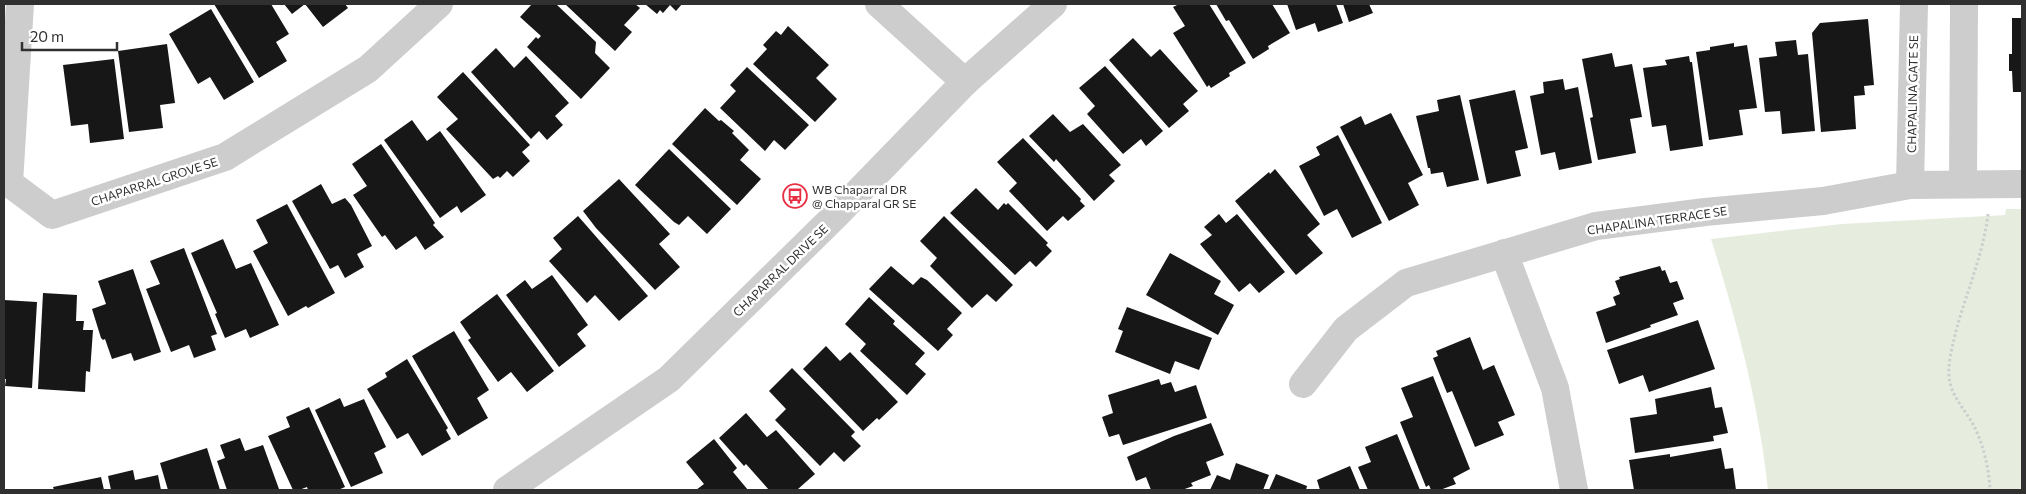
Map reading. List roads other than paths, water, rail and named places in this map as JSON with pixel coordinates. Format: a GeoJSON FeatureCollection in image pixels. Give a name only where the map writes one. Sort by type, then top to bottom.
{"type":"FeatureCollection","features":[{"type":"Feature","properties":{"kind":"street","name":"CHAPARRAL GROVE SE"},"geometry":{"type":"LineString","coordinates":[[20,4],[9,183],[52,215],[225,158],[368,69],[439,4]]}},
{"type":"Feature","properties":{"kind":"street"},"geometry":{"type":"LineString","coordinates":[[879,4],[965,82]]}},
{"type":"Feature","properties":{"kind":"street","name":"CHAPARRAL DRIVE SE"},"geometry":{"type":"LineString","coordinates":[[507,490],[669,379],[835,216],[965,82],[1053,4]]}},
{"type":"Feature","properties":{"kind":"street","name":"CHAPALINA GATE SE"},"geometry":{"type":"LineString","coordinates":[[1910,184],[1914,4]]}},
{"type":"Feature","properties":{"kind":"street"},"geometry":{"type":"LineString","coordinates":[[1963,184],[1964,4]]}},
{"type":"Feature","properties":{"kind":"street","name":"CHAPALINA TERRACE SE"},"geometry":{"type":"LineString","coordinates":[[1303,384],[1346,329],[1406,282],[1596,226],[1705,212],[1823,201],[1910,184],[2022,184]]}},
{"type":"Feature","properties":{"kind":"street"},"geometry":{"type":"LineString","coordinates":[[1504,252],[1555,388],[1574,490]]}},
{"type":"Feature","properties":{"kind":"place","name":"WB Chaparral DR @ Chapparal GR SE"},"geometry":{"type":"Point","coordinates":[795,196]}}]}
